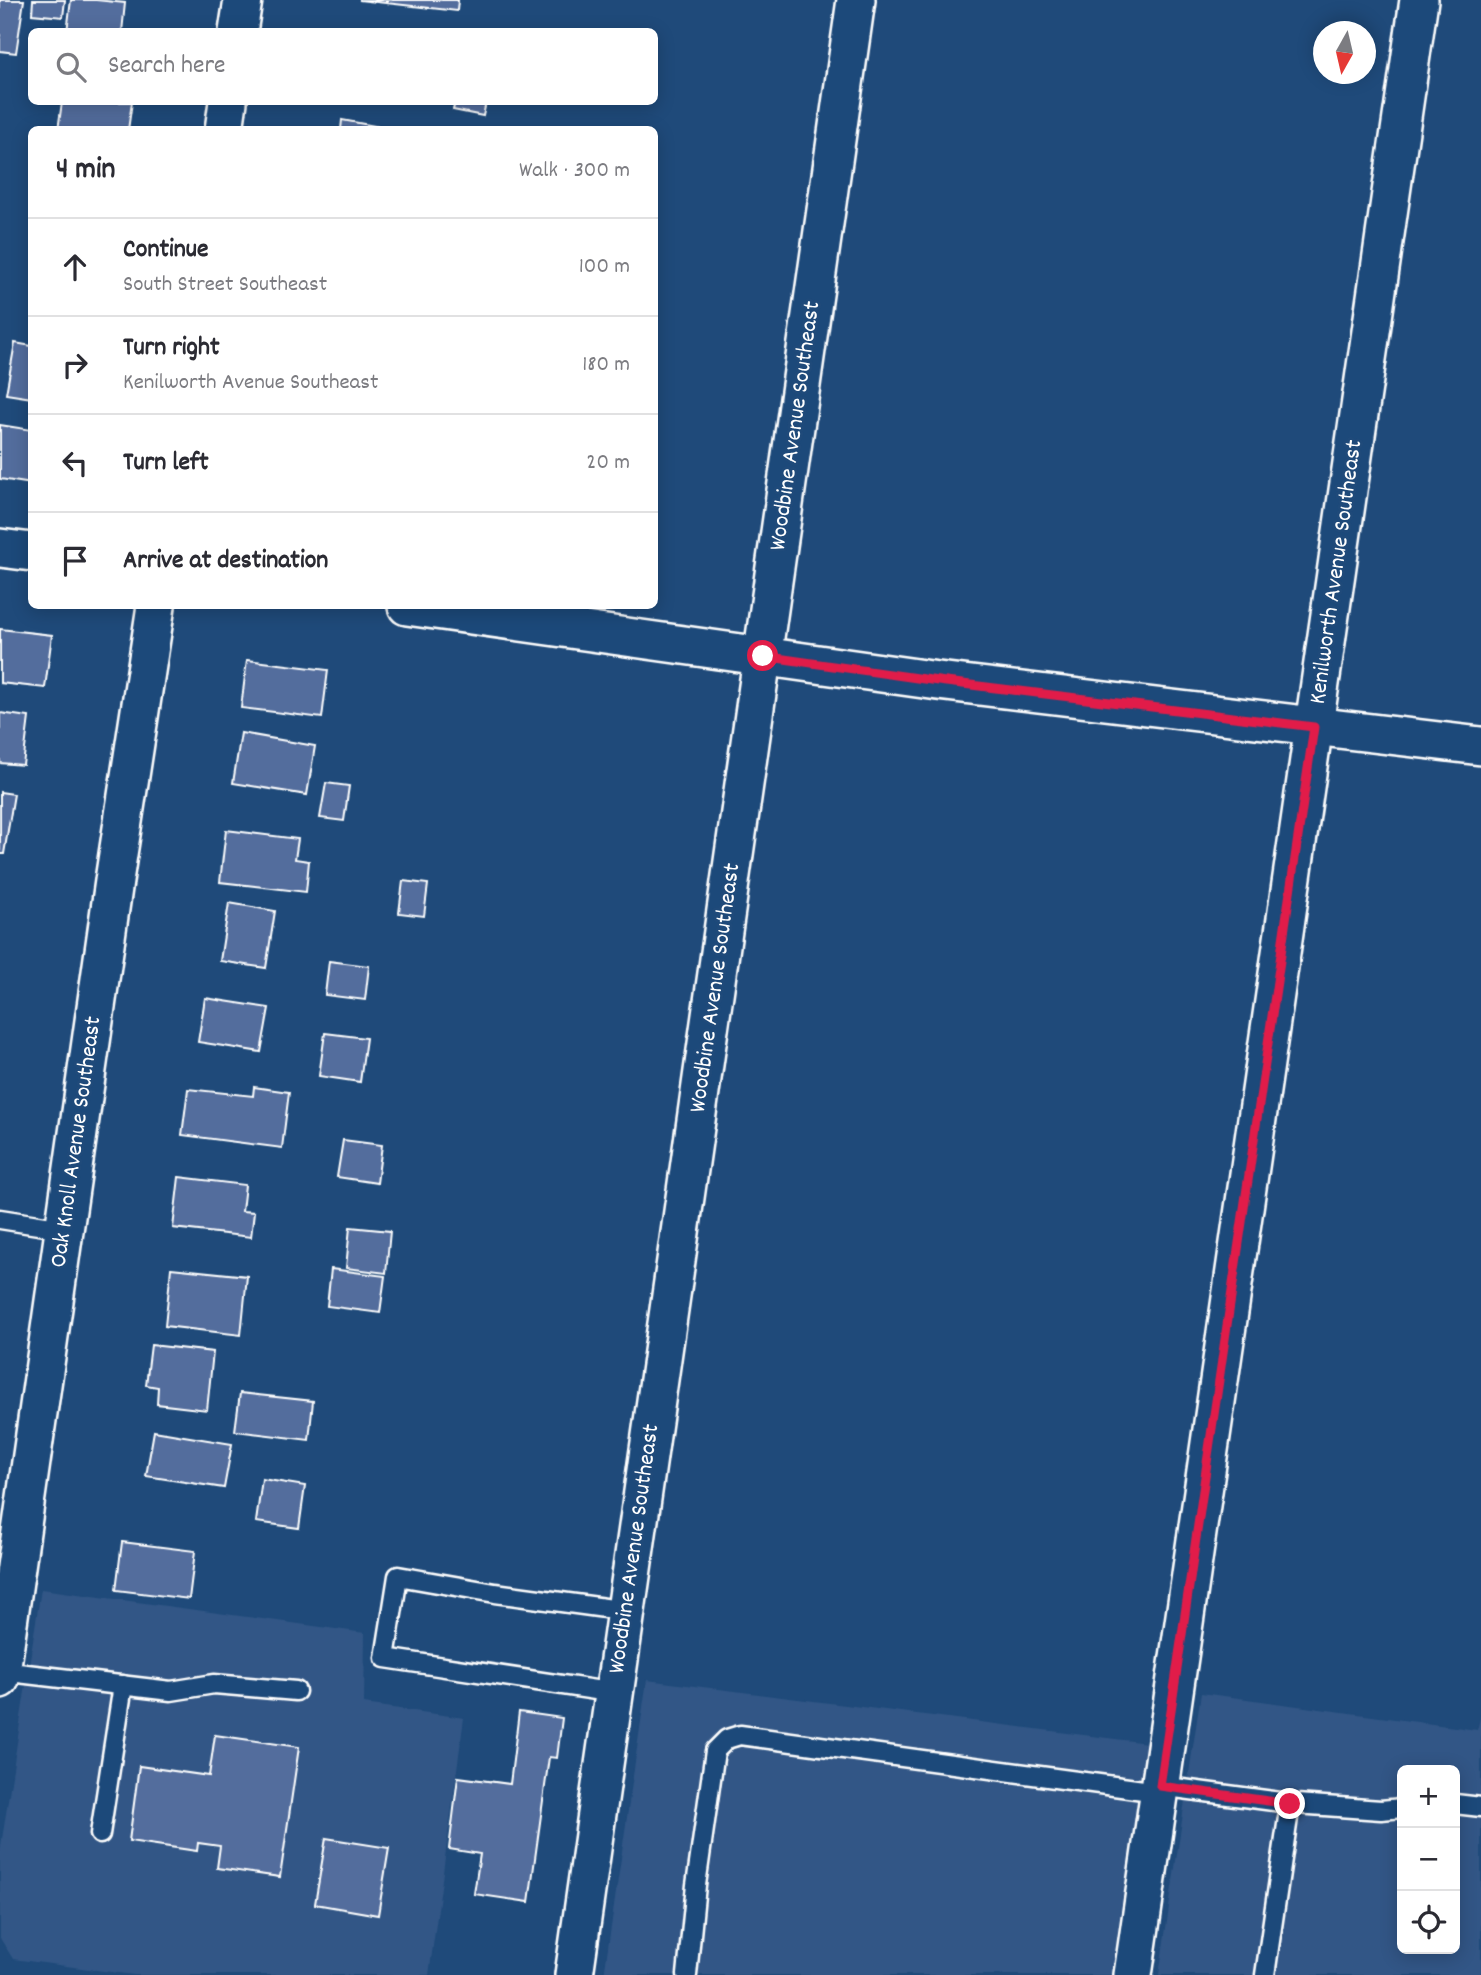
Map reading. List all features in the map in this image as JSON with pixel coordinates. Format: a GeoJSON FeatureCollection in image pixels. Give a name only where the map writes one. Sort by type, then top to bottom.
{"type":"FeatureCollection","features":[{"type":"Feature","properties":{"kind":"street"},"geometry":{"type":"LineString","coordinates":[[240,28],[243,0]]}},
{"type":"Feature","properties":{"kind":"street","name":"Woodbine Avenue Southeast"},"geometry":{"type":"LineString","coordinates":[[574,1975],[856,0]]}},
{"type":"Feature","properties":{"kind":"street","name":"Kenilworth Avenue Southeast"},"geometry":{"type":"LineString","coordinates":[[1133,1975],[1419,0]]}},
{"type":"Feature","properties":{"kind":"street"},"geometry":{"type":"LineString","coordinates":[[225,126],[228,105]]}},
{"type":"Feature","properties":{"kind":"street"},"geometry":{"type":"LineString","coordinates":[[0,548],[28,552]]}},
{"type":"Feature","properties":{"kind":"street","name":"Oak Knoll Avenue Southeast"},"geometry":{"type":"LineString","coordinates":[[1,1675],[4,1625],[156,609]]}},
{"type":"Feature","properties":{"kind":"street"},"geometry":{"type":"LineString","coordinates":[[428,609],[951,683],[1481,746]]}},
{"type":"Feature","properties":{"kind":"lane"},"geometry":{"type":"LineString","coordinates":[[0,1219],[64,1229]]}},
{"type":"Feature","properties":{"kind":"lane"},"geometry":{"type":"LineString","coordinates":[[615,1693],[385,1658],[391,1612],[398,1576],[495,1593],[627,1611]]}},
{"type":"Feature","properties":{"kind":"lane"},"geometry":{"type":"LineString","coordinates":[[1,1675],[171,1691],[214,1684],[296,1691]]}},
{"type":"Feature","properties":{"kind":"lane"},"geometry":{"type":"LineString","coordinates":[[100,1834],[123,1685]]}},
{"type":"Feature","properties":{"kind":"lane"},"geometry":{"type":"LineString","coordinates":[[687,1975],[696,1885],[715,1751],[727,1740],[740,1735],[1290,1804],[1381,1810],[1397,1808]]}},
{"type":"Feature","properties":{"kind":"lane"},"geometry":{"type":"LineString","coordinates":[[1265,1975],[1290,1804]]}},
{"type":"Feature","properties":{"kind":"lane"},"geometry":{"type":"LineString","coordinates":[[1460,1805],[1481,1807]]}},
{"type":"Feature","properties":{"kind":"shaded area"},"geometry":{"type":"Polygon","coordinates":[[[41,1589],[365,1633],[364,1704],[464,1718],[429,1975],[134,1975],[13,1959],[0,1938],[0,1852],[41,1589]]]}},
{"type":"Feature","properties":{"kind":"shaded area"},"geometry":{"type":"Polygon","coordinates":[[[647,1680],[1147,1743],[1116,1975],[604,1975],[647,1680]]]}},
{"type":"Feature","properties":{"kind":"shaded area"},"geometry":{"type":"Polygon","coordinates":[[[1201,1693],[1477,1730],[1481,1715],[1481,1975],[1159,1975],[1201,1693]]]}},
{"type":"Feature","properties":{"kind":"building"},"geometry":{"type":"Polygon","coordinates":[[[0,0],[24,0],[16,53],[0,51],[0,0]]]}},
{"type":"Feature","properties":{"kind":"building"},"geometry":{"type":"Polygon","coordinates":[[[33,0],[65,0],[63,17],[32,14],[33,0]]]}},
{"type":"Feature","properties":{"kind":"building"},"geometry":{"type":"Polygon","coordinates":[[[71,0],[125,3],[122,28],[68,28],[71,0]]]}},
{"type":"Feature","properties":{"kind":"building"},"geometry":{"type":"Polygon","coordinates":[[[359,0],[458,0],[457,11],[359,0]]]}},
{"type":"Feature","properties":{"kind":"building"},"geometry":{"type":"Polygon","coordinates":[[[62,105],[132,105],[129,126],[59,126],[62,105]]]}},
{"type":"Feature","properties":{"kind":"building"},"geometry":{"type":"Polygon","coordinates":[[[454,105],[485,105],[483,116],[453,110],[454,105]]]}},
{"type":"Feature","properties":{"kind":"building"},"geometry":{"type":"Polygon","coordinates":[[[342,120],[375,126],[341,126],[342,120]]]}},
{"type":"Feature","properties":{"kind":"building"},"geometry":{"type":"Polygon","coordinates":[[[15,343],[28,345],[28,397],[6,394],[15,343]]]}},
{"type":"Feature","properties":{"kind":"building"},"geometry":{"type":"Polygon","coordinates":[[[0,425],[28,429],[28,483],[0,479],[0,425]]]}},
{"type":"Feature","properties":{"kind":"building"},"geometry":{"type":"Polygon","coordinates":[[[0,629],[52,635],[45,688],[0,683],[0,629]]]}},
{"type":"Feature","properties":{"kind":"building"},"geometry":{"type":"Polygon","coordinates":[[[247,660],[328,670],[322,718],[241,708],[247,660]]]}},
{"type":"Feature","properties":{"kind":"building"},"geometry":{"type":"Polygon","coordinates":[[[0,713],[29,717],[23,765],[0,763],[0,713]]]}},
{"type":"Feature","properties":{"kind":"building"},"geometry":{"type":"Polygon","coordinates":[[[241,733],[315,746],[307,795],[233,783],[241,733]]]}},
{"type":"Feature","properties":{"kind":"building"},"geometry":{"type":"Polygon","coordinates":[[[326,783],[349,786],[344,821],[320,818],[326,783]]]}},
{"type":"Feature","properties":{"kind":"building"},"geometry":{"type":"Polygon","coordinates":[[[0,792],[14,794],[4,854],[0,854],[0,792]]]}},
{"type":"Feature","properties":{"kind":"building"},"geometry":{"type":"Polygon","coordinates":[[[226,830],[298,839],[295,859],[309,861],[306,892],[220,882],[226,830]]]}},
{"type":"Feature","properties":{"kind":"building"},"geometry":{"type":"Polygon","coordinates":[[[403,881],[428,884],[424,916],[399,913],[403,881]]]}},
{"type":"Feature","properties":{"kind":"building"},"geometry":{"type":"Polygon","coordinates":[[[229,903],[275,911],[266,968],[220,961],[229,903]]]}},
{"type":"Feature","properties":{"kind":"building"},"geometry":{"type":"Polygon","coordinates":[[[329,961],[369,966],[365,1000],[325,995],[329,961]]]}},
{"type":"Feature","properties":{"kind":"building"},"geometry":{"type":"Polygon","coordinates":[[[205,998],[269,1008],[261,1052],[198,1042],[205,998]]]}},
{"type":"Feature","properties":{"kind":"building"},"geometry":{"type":"Polygon","coordinates":[[[325,1033],[366,1038],[360,1082],[319,1076],[325,1033]]]}},
{"type":"Feature","properties":{"kind":"building"},"geometry":{"type":"Polygon","coordinates":[[[254,1087],[289,1092],[282,1148],[182,1135],[188,1089],[253,1096],[254,1087]]]}},
{"type":"Feature","properties":{"kind":"building"},"geometry":{"type":"Polygon","coordinates":[[[343,1140],[382,1145],[377,1183],[337,1177],[343,1140]]]}},
{"type":"Feature","properties":{"kind":"building"},"geometry":{"type":"Polygon","coordinates":[[[179,1177],[245,1185],[242,1211],[254,1212],[251,1237],[173,1228],[179,1177]]]}},
{"type":"Feature","properties":{"kind":"building"},"geometry":{"type":"Polygon","coordinates":[[[350,1227],[390,1231],[386,1273],[346,1268],[350,1227]]]}},
{"type":"Feature","properties":{"kind":"building"},"geometry":{"type":"Polygon","coordinates":[[[171,1268],[247,1276],[241,1335],[165,1326],[171,1268]]]}},
{"type":"Feature","properties":{"kind":"building"},"geometry":{"type":"Polygon","coordinates":[[[331,1269],[385,1276],[380,1313],[327,1306],[331,1269]]]}},
{"type":"Feature","properties":{"kind":"building"},"geometry":{"type":"Polygon","coordinates":[[[151,1345],[213,1352],[207,1410],[157,1404],[158,1387],[146,1385],[151,1345]]]}},
{"type":"Feature","properties":{"kind":"building"},"geometry":{"type":"Polygon","coordinates":[[[240,1393],[313,1401],[309,1440],[235,1431],[240,1393]]]}},
{"type":"Feature","properties":{"kind":"building"},"geometry":{"type":"Polygon","coordinates":[[[154,1431],[232,1444],[224,1488],[146,1476],[154,1431]]]}},
{"type":"Feature","properties":{"kind":"building"},"geometry":{"type":"Polygon","coordinates":[[[262,1479],[305,1486],[299,1528],[256,1522],[262,1479]]]}},
{"type":"Feature","properties":{"kind":"building"},"geometry":{"type":"Polygon","coordinates":[[[122,1542],[195,1551],[189,1599],[116,1590],[122,1542]]]}},
{"type":"Feature","properties":{"kind":"building"},"geometry":{"type":"Polygon","coordinates":[[[519,1712],[562,1718],[557,1758],[549,1757],[529,1902],[474,1894],[480,1854],[449,1849],[458,1777],[510,1784],[519,1712]]]}},
{"type":"Feature","properties":{"kind":"building"},"geometry":{"type":"Polygon","coordinates":[[[215,1735],[299,1747],[280,1877],[217,1868],[220,1846],[198,1843],[197,1851],[129,1841],[139,1766],[209,1776],[215,1735]]]}},
{"type":"Feature","properties":{"kind":"building"},"geometry":{"type":"Polygon","coordinates":[[[326,1838],[389,1848],[378,1915],[315,1904],[326,1838]]]}},
{"type":"Feature","properties":{"kind":"route"},"geometry":{"type":"LineString","coordinates":[[763,656],[938,681],[1314,727],[1160,1786],[1290,1804]]}}]}
